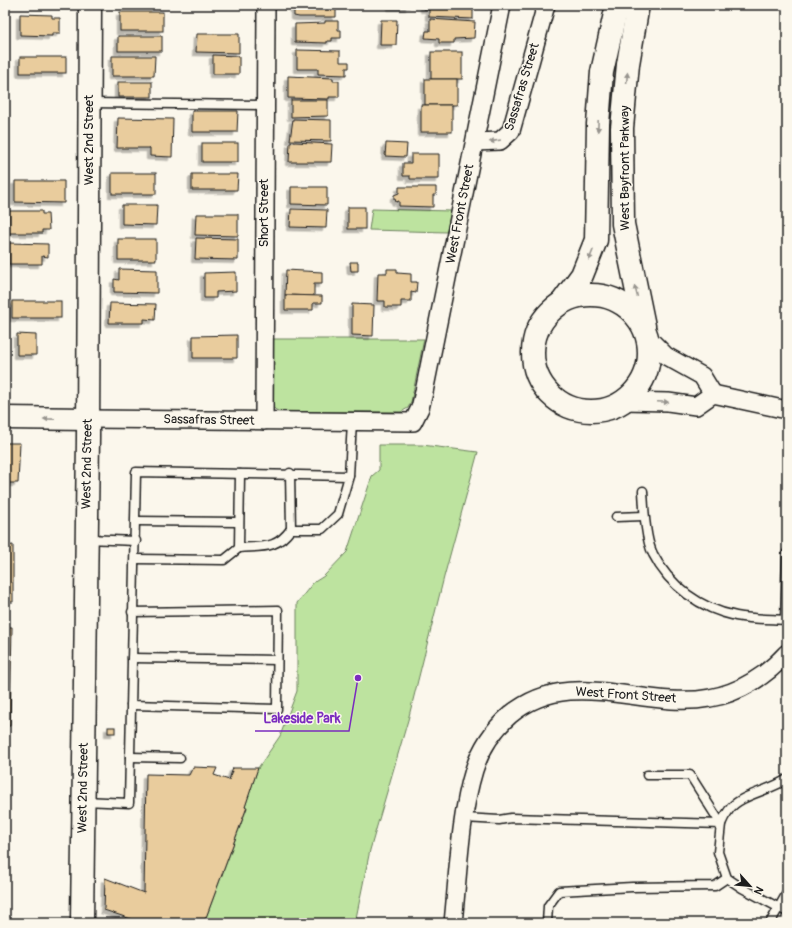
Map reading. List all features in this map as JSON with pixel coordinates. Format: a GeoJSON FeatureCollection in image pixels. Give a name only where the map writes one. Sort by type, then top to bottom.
{"type":"FeatureCollection","features":[{"type":"Feature","properties":{"kind":"main road","name":"West 2nd Street"},"geometry":{"type":"LineString","coordinates":[[82,923],[88,419],[90,5]]}},
{"type":"Feature","properties":{"kind":"main road","name":"West Bayfront Parkway"},"geometry":{"type":"LineString","coordinates":[[563,302],[582,274],[596,240],[598,124],[602,72],[617,5]]}},
{"type":"Feature","properties":{"kind":"main road","name":"West Bayfront Parkway"},"geometry":{"type":"LineString","coordinates":[[638,5],[628,64],[622,128],[623,224],[630,267],[645,333]]}},
{"type":"Feature","properties":{"kind":"main road"},"geometry":{"type":"LineString","coordinates":[[594,294],[610,298],[624,305],[632,312],[645,333],[649,345],[649,361],[644,376],[636,390],[624,401],[610,408],[594,411],[578,410],[563,405],[551,395],[541,383],[535,369],[532,353],[535,338],[541,323],[551,311],[563,302],[578,296],[594,294]]}},
{"type":"Feature","properties":{"kind":"main road","name":"Sassafras Street"},"geometry":{"type":"LineString","coordinates":[[5,418],[88,419]]}},
{"type":"Feature","properties":{"kind":"street","name":"Short Street"},"geometry":{"type":"LineString","coordinates":[[264,421],[264,105],[266,5]]}},
{"type":"Feature","properties":{"kind":"street","name":"West Front Street"},"geometry":{"type":"LineString","coordinates":[[413,422],[420,408],[424,392],[502,5]]}},
{"type":"Feature","properties":{"kind":"street","name":"Sassafras Street"},"geometry":{"type":"LineString","coordinates":[[475,142],[500,141],[511,131],[546,5]]}},
{"type":"Feature","properties":{"kind":"street"},"geometry":{"type":"LineString","coordinates":[[645,333],[666,356],[702,376],[713,394],[787,410]]}},
{"type":"Feature","properties":{"kind":"street"},"geometry":{"type":"LineString","coordinates":[[624,401],[668,402],[696,406],[713,394]]}},
{"type":"Feature","properties":{"kind":"street","name":"Sassafras Street"},"geometry":{"type":"LineString","coordinates":[[88,419],[413,422]]}},
{"type":"Feature","properties":{"kind":"street","name":"West Front Street"},"geometry":{"type":"LineString","coordinates":[[453,923],[464,818],[474,770],[485,743],[499,724],[519,708],[536,699],[554,693],[572,690],[602,691],[663,698],[710,699],[750,684],[769,671],[787,653]]}},
{"type":"Feature","properties":{"kind":"lane"},"geometry":{"type":"LineString","coordinates":[[89,102],[264,105]]}},
{"type":"Feature","properties":{"kind":"lane"},"geometry":{"type":"LineString","coordinates":[[291,529],[322,529],[338,514],[349,476],[352,422]]}},
{"type":"Feature","properties":{"kind":"lane"},"geometry":{"type":"LineString","coordinates":[[83,802],[130,803],[132,612],[136,559],[136,472],[349,476]]}},
{"type":"Feature","properties":{"kind":"lane"},"geometry":{"type":"LineString","coordinates":[[239,548],[238,522],[240,474]]}},
{"type":"Feature","properties":{"kind":"lane"},"geometry":{"type":"LineString","coordinates":[[136,559],[224,560],[239,548],[271,546],[284,540],[291,529],[290,474]]}},
{"type":"Feature","properties":{"kind":"lane"},"geometry":{"type":"LineString","coordinates":[[644,491],[644,516],[652,553],[674,584],[704,606],[736,616],[784,620],[787,552]]}},
{"type":"Feature","properties":{"kind":"lane"},"geometry":{"type":"LineString","coordinates":[[616,517],[644,516]]}},
{"type":"Feature","properties":{"kind":"lane"},"geometry":{"type":"LineString","coordinates":[[136,522],[238,522]]}},
{"type":"Feature","properties":{"kind":"lane"},"geometry":{"type":"LineString","coordinates":[[86,539],[136,541]]}},
{"type":"Feature","properties":{"kind":"lane"},"geometry":{"type":"LineString","coordinates":[[131,705],[277,709],[278,610],[132,612]]}},
{"type":"Feature","properties":{"kind":"lane"},"geometry":{"type":"LineString","coordinates":[[132,658],[277,660]]}},
{"type":"Feature","properties":{"kind":"lane"},"geometry":{"type":"LineString","coordinates":[[130,757],[180,758]]}},
{"type":"Feature","properties":{"kind":"lane"},"geometry":{"type":"LineString","coordinates":[[647,775],[690,776],[721,824]]}},
{"type":"Feature","properties":{"kind":"lane"},"geometry":{"type":"LineString","coordinates":[[783,910],[742,888],[727,878],[718,852],[721,824],[729,809],[743,798],[777,786],[787,779]]}},
{"type":"Feature","properties":{"kind":"lane"},"geometry":{"type":"LineString","coordinates":[[464,818],[721,824]]}},
{"type":"Feature","properties":{"kind":"lane"},"geometry":{"type":"LineString","coordinates":[[547,923],[548,906],[559,891],[632,887],[715,886],[727,878]]}},
{"type":"Feature","properties":{"kind":"lane"},"geometry":{"type":"LineString","coordinates":[[770,923],[783,910],[787,893]]}},
{"type":"Feature","properties":{"kind":"green space"},"geometry":{"type":"Polygon","coordinates":[[[372,209],[451,211],[447,232],[369,230],[372,209]]]}},
{"type":"Feature","properties":{"kind":"green space"},"geometry":{"type":"Polygon","coordinates":[[[273,339],[424,339],[411,402],[408,408],[401,412],[279,412],[272,407],[273,339]]]}},
{"type":"Feature","properties":{"kind":"green space"},"geometry":{"type":"Polygon","coordinates":[[[379,445],[422,445],[478,452],[444,577],[408,720],[370,850],[355,923],[204,923],[247,808],[245,807],[258,768],[280,736],[297,691],[297,603],[313,583],[324,576],[347,552],[372,476],[379,470],[379,445]]]}},
{"type":"Feature","properties":{"kind":"building"},"geometry":{"type":"Polygon","coordinates":[[[294,5],[336,5],[336,17],[294,16],[294,5]]]}},
{"type":"Feature","properties":{"kind":"building"},"geometry":{"type":"Polygon","coordinates":[[[391,5],[409,5],[409,7],[391,7],[391,5]]]}},
{"type":"Feature","properties":{"kind":"building"},"geometry":{"type":"Polygon","coordinates":[[[424,5],[473,5],[473,19],[429,17],[429,9],[424,9],[424,5]]]}},
{"type":"Feature","properties":{"kind":"building"},"geometry":{"type":"Polygon","coordinates":[[[120,12],[163,12],[163,31],[120,31],[120,12]]]}},
{"type":"Feature","properties":{"kind":"building"},"geometry":{"type":"Polygon","coordinates":[[[20,14],[52,15],[52,18],[60,18],[60,33],[52,33],[52,36],[20,35],[20,14]]]}},
{"type":"Feature","properties":{"kind":"building"},"geometry":{"type":"Polygon","coordinates":[[[430,19],[475,22],[474,38],[454,39],[454,43],[439,43],[439,39],[425,38],[426,31],[430,31],[430,19]]]}},
{"type":"Feature","properties":{"kind":"building"},"geometry":{"type":"Polygon","coordinates":[[[381,20],[397,20],[396,45],[380,45],[381,20]]]}},
{"type":"Feature","properties":{"kind":"building"},"geometry":{"type":"Polygon","coordinates":[[[325,21],[338,21],[338,30],[341,30],[341,38],[332,38],[332,41],[327,41],[327,43],[295,42],[295,24],[325,23],[325,21]]]}},
{"type":"Feature","properties":{"kind":"building"},"geometry":{"type":"Polygon","coordinates":[[[197,34],[239,34],[239,53],[196,52],[197,34]]]}},
{"type":"Feature","properties":{"kind":"building"},"geometry":{"type":"Polygon","coordinates":[[[118,36],[162,36],[162,51],[118,51],[118,36]]]}},
{"type":"Feature","properties":{"kind":"building"},"geometry":{"type":"Polygon","coordinates":[[[297,50],[340,51],[340,62],[349,62],[349,68],[346,68],[346,75],[318,74],[318,69],[297,69],[297,50]]]}},
{"type":"Feature","properties":{"kind":"building"},"geometry":{"type":"Polygon","coordinates":[[[431,52],[462,52],[462,79],[431,79],[431,52]]]}},
{"type":"Feature","properties":{"kind":"building"},"geometry":{"type":"Polygon","coordinates":[[[213,55],[239,56],[239,74],[213,74],[213,55]]]}},
{"type":"Feature","properties":{"kind":"building"},"geometry":{"type":"Polygon","coordinates":[[[112,56],[155,56],[154,76],[112,76],[112,56]]]}},
{"type":"Feature","properties":{"kind":"building"},"geometry":{"type":"Polygon","coordinates":[[[20,57],[66,57],[66,73],[20,73],[20,57]]]}},
{"type":"Feature","properties":{"kind":"building"},"geometry":{"type":"Polygon","coordinates":[[[288,76],[333,78],[333,81],[339,81],[339,97],[329,97],[329,99],[288,98],[288,76]]]}},
{"type":"Feature","properties":{"kind":"building"},"geometry":{"type":"Polygon","coordinates":[[[425,79],[457,79],[457,105],[425,105],[425,79]]]}},
{"type":"Feature","properties":{"kind":"building"},"geometry":{"type":"Polygon","coordinates":[[[118,82],[152,82],[152,97],[118,97],[118,82]]]}},
{"type":"Feature","properties":{"kind":"building"},"geometry":{"type":"Polygon","coordinates":[[[291,100],[328,100],[328,116],[291,117],[291,100]]]}},
{"type":"Feature","properties":{"kind":"building"},"geometry":{"type":"Polygon","coordinates":[[[421,105],[452,105],[452,132],[421,132],[421,105]]]}},
{"type":"Feature","properties":{"kind":"building"},"geometry":{"type":"Polygon","coordinates":[[[192,111],[238,111],[237,132],[192,132],[192,111]]]}},
{"type":"Feature","properties":{"kind":"building"},"geometry":{"type":"Polygon","coordinates":[[[118,118],[173,119],[172,157],[150,156],[150,148],[117,148],[118,118]]]}},
{"type":"Feature","properties":{"kind":"building"},"geometry":{"type":"Polygon","coordinates":[[[293,119],[331,120],[331,141],[290,140],[293,119]]]}},
{"type":"Feature","properties":{"kind":"building"},"geometry":{"type":"Polygon","coordinates":[[[202,143],[238,143],[238,162],[202,162],[202,143]]]}},
{"type":"Feature","properties":{"kind":"building"},"geometry":{"type":"Polygon","coordinates":[[[290,143],[332,144],[331,162],[289,162],[290,143]]]}},
{"type":"Feature","properties":{"kind":"building"},"geometry":{"type":"Polygon","coordinates":[[[386,143],[407,144],[406,157],[385,156],[386,143]]]}},
{"type":"Feature","properties":{"kind":"building"},"geometry":{"type":"Polygon","coordinates":[[[411,154],[439,154],[439,179],[410,179],[410,176],[403,176],[403,163],[411,163],[411,154]]]}},
{"type":"Feature","properties":{"kind":"building"},"geometry":{"type":"Polygon","coordinates":[[[112,173],[156,173],[156,194],[112,194],[112,173]]]}},
{"type":"Feature","properties":{"kind":"building"},"geometry":{"type":"Polygon","coordinates":[[[192,174],[238,174],[237,190],[192,190],[192,174]]]}},
{"type":"Feature","properties":{"kind":"building"},"geometry":{"type":"Polygon","coordinates":[[[15,181],[64,181],[64,203],[15,202],[15,181]]]}},
{"type":"Feature","properties":{"kind":"building"},"geometry":{"type":"Polygon","coordinates":[[[291,187],[327,187],[327,205],[291,204],[291,187]]]}},
{"type":"Feature","properties":{"kind":"building"},"geometry":{"type":"Polygon","coordinates":[[[399,187],[436,187],[436,195],[433,195],[433,207],[399,206],[399,201],[396,202],[394,195],[399,193],[399,187]]]}},
{"type":"Feature","properties":{"kind":"building"},"geometry":{"type":"Polygon","coordinates":[[[122,205],[157,205],[156,225],[122,224],[122,205]]]}},
{"type":"Feature","properties":{"kind":"building"},"geometry":{"type":"Polygon","coordinates":[[[348,207],[365,207],[365,229],[348,229],[348,207]]]}},
{"type":"Feature","properties":{"kind":"building"},"geometry":{"type":"Polygon","coordinates":[[[291,209],[327,210],[326,228],[290,227],[291,209]]]}},
{"type":"Feature","properties":{"kind":"building"},"geometry":{"type":"Polygon","coordinates":[[[9,211],[42,211],[42,214],[48,214],[49,230],[42,230],[42,233],[9,233],[9,211]]]}},
{"type":"Feature","properties":{"kind":"building"},"geometry":{"type":"Polygon","coordinates":[[[196,214],[238,214],[238,236],[195,235],[196,214]]]}},
{"type":"Feature","properties":{"kind":"building"},"geometry":{"type":"Polygon","coordinates":[[[196,238],[238,239],[238,260],[195,259],[196,238]]]}},
{"type":"Feature","properties":{"kind":"building"},"geometry":{"type":"Polygon","coordinates":[[[118,239],[156,239],[156,260],[118,260],[118,239]]]}},
{"type":"Feature","properties":{"kind":"building"},"geometry":{"type":"Polygon","coordinates":[[[9,243],[48,244],[48,257],[42,256],[42,264],[9,264],[9,243]]]}},
{"type":"Feature","properties":{"kind":"building"},"geometry":{"type":"Polygon","coordinates":[[[350,262],[358,262],[358,271],[351,271],[350,262]]]}},
{"type":"Feature","properties":{"kind":"building"},"geometry":{"type":"Polygon","coordinates":[[[119,269],[157,270],[157,293],[114,292],[114,279],[119,280],[119,269]]]}},
{"type":"Feature","properties":{"kind":"building"},"geometry":{"type":"Polygon","coordinates":[[[387,269],[397,269],[397,273],[411,274],[411,282],[417,282],[416,293],[411,292],[411,301],[401,301],[401,307],[385,307],[385,301],[377,301],[378,273],[387,273],[387,269]]]}},
{"type":"Feature","properties":{"kind":"building"},"geometry":{"type":"Polygon","coordinates":[[[286,270],[322,272],[322,284],[314,284],[314,296],[285,295],[286,270]]]}},
{"type":"Feature","properties":{"kind":"building"},"geometry":{"type":"Polygon","coordinates":[[[236,272],[236,291],[216,292],[216,298],[204,298],[204,273],[236,272]]]}},
{"type":"Feature","properties":{"kind":"building"},"geometry":{"type":"Polygon","coordinates":[[[285,295],[322,296],[322,303],[313,303],[313,310],[285,310],[285,295]]]}},
{"type":"Feature","properties":{"kind":"building"},"geometry":{"type":"Polygon","coordinates":[[[12,301],[61,301],[61,318],[12,318],[12,301]]]}},
{"type":"Feature","properties":{"kind":"building"},"geometry":{"type":"Polygon","coordinates":[[[110,303],[156,304],[155,320],[144,319],[144,323],[109,323],[110,303]]]}},
{"type":"Feature","properties":{"kind":"building"},"geometry":{"type":"Polygon","coordinates":[[[352,304],[374,305],[373,336],[352,335],[352,304]]]}},
{"type":"Feature","properties":{"kind":"building"},"geometry":{"type":"Polygon","coordinates":[[[17,334],[36,335],[36,355],[17,355],[17,334]]]}},
{"type":"Feature","properties":{"kind":"building"},"geometry":{"type":"Polygon","coordinates":[[[237,335],[237,358],[193,358],[193,336],[237,335]]]}},
{"type":"Feature","properties":{"kind":"building"},"geometry":{"type":"Polygon","coordinates":[[[5,443],[20,443],[18,483],[5,483],[5,443]]]}},
{"type":"Feature","properties":{"kind":"building"},"geometry":{"type":"Polygon","coordinates":[[[13,545],[13,602],[5,602],[5,546],[13,545]]]}},
{"type":"Feature","properties":{"kind":"building"},"geometry":{"type":"Polygon","coordinates":[[[5,627],[12,627],[10,726],[5,726],[5,627]]]}},
{"type":"Feature","properties":{"kind":"building"},"geometry":{"type":"Polygon","coordinates":[[[108,727],[115,727],[115,733],[108,733],[108,727]]]}},
{"type":"Feature","properties":{"kind":"building"},"geometry":{"type":"Polygon","coordinates":[[[193,767],[217,768],[214,775],[229,780],[233,768],[258,768],[245,807],[247,807],[204,923],[137,923],[137,921],[104,910],[105,878],[144,893],[146,774],[189,775],[193,767]]]}},
{"type":"Feature","properties":{"kind":"place","name":"Lakeside Park"},"geometry":{"type":"Point","coordinates":[358,678]}}]}
